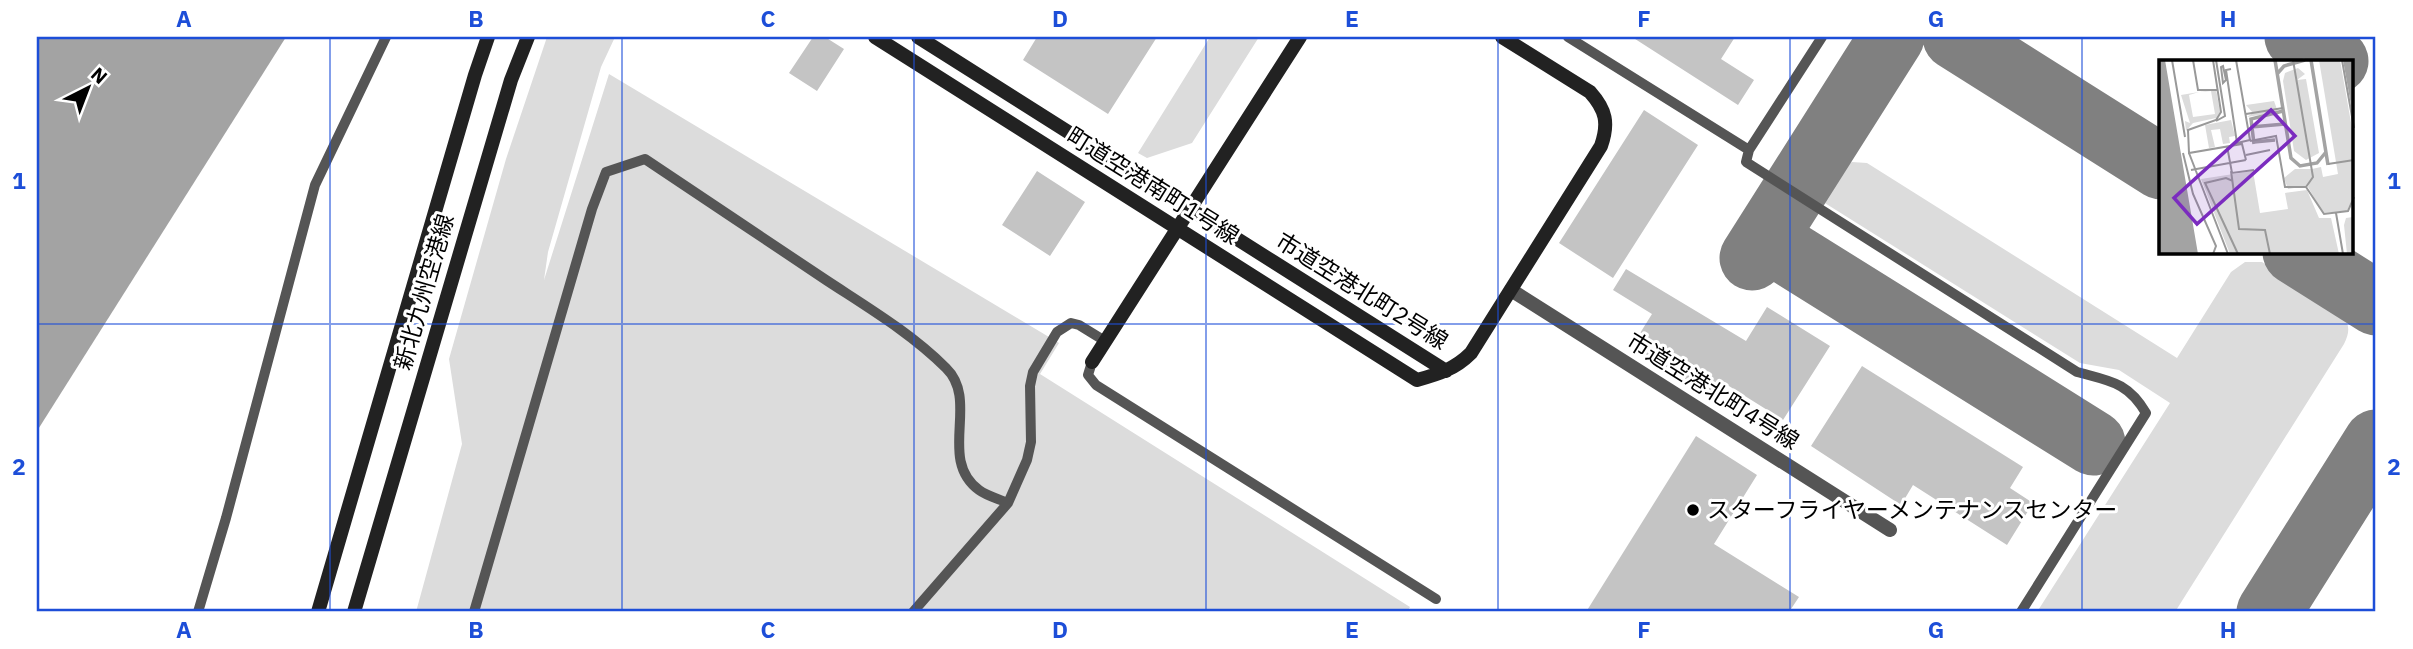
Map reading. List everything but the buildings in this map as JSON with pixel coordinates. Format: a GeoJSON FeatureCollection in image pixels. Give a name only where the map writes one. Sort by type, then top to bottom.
{"type":"FeatureCollection","features":[{"type":"Feature","properties":{"kind":"street","name":"新北九州空港線"},"geometry":{"type":"LineString","coordinates":[[318,612],[471,87],[488,37]]}},
{"type":"Feature","properties":{"kind":"street","name":"新北九州空港線"},"geometry":{"type":"LineString","coordinates":[[354,612],[507,93],[528,37]]}},
{"type":"Feature","properties":{"kind":"street","name":"町道空港南町1号線"},"geometry":{"type":"LineString","coordinates":[[875,37],[1417,380],[1446,372]]}},
{"type":"Feature","properties":{"kind":"street","name":"市道空港北町2号線"},"geometry":{"type":"LineString","coordinates":[[918,37],[1446,372],[1460,365],[1471,353],[1601,146],[1606,131],[1606,116],[1601,104],[1590,92],[1502,37]]}},
{"type":"Feature","properties":{"kind":"street"},"geometry":{"type":"LineString","coordinates":[[1092,362],[1300,37]]}},
{"type":"Feature","properties":{"kind":"street","name":"市道空港北町4号線"},"geometry":{"type":"LineString","coordinates":[[1511,290],[1890,530]]}},
{"type":"Feature","properties":{"kind":"lane"},"geometry":{"type":"LineString","coordinates":[[198,612],[226,518],[315,185],[386,37]]}},
{"type":"Feature","properties":{"kind":"lane"},"geometry":{"type":"LineString","coordinates":[[1568,37],[1749,150]]}},
{"type":"Feature","properties":{"kind":"lane"},"geometry":{"type":"LineString","coordinates":[[1822,37],[1749,150],[1746,162],[2077,372],[2115,382],[2136,395],[2146,413],[2021,612]]}},
{"type":"Feature","properties":{"kind":"lane"},"geometry":{"type":"LineString","coordinates":[[474,612],[592,209],[607,172],[645,159],[892,324],[948,370],[958,391],[961,407],[958,446],[961,467],[969,481],[981,492],[1008,503]]}},
{"type":"Feature","properties":{"kind":"lane"},"geometry":{"type":"LineString","coordinates":[[913,612],[1008,503],[1027,460],[1031,442],[1030,386],[1033,372],[1057,332],[1070,323],[1079,325],[1105,341]]}},
{"type":"Feature","properties":{"kind":"lane"},"geometry":{"type":"LineString","coordinates":[[1092,362],[1088,375],[1096,385],[1436,598]]}},
{"type":"Feature","properties":{"kind":"shaded area"},"geometry":{"type":"Polygon","coordinates":[[[37,37],[286,37],[37,431],[37,37]]]}},
{"type":"Feature","properties":{"kind":"shaded area"},"geometry":{"type":"Polygon","coordinates":[[[547,37],[615,37],[601,67],[548,252],[544,280],[609,74],[1059,343],[1040,374],[1410,607],[1407,612],[416,612],[462,444],[449,359],[506,159],[547,37]]]}},
{"type":"Feature","properties":{"kind":"shaded area"},"geometry":{"type":"Polygon","coordinates":[[[1210,37],[1259,37],[1192,143],[1147,158],[1138,153],[1210,37]]]}},
{"type":"Feature","properties":{"kind":"shaded area"},"geometry":{"type":"Polygon","coordinates":[[[1852,162],[1867,163],[2177,358],[2231,272],[2245,262],[2262,262],[2342,314],[2348,329],[2344,344],[2175,612],[2037,612],[2170,403],[2119,370],[2080,363],[1820,200],[1838,171],[1852,162]]]}},
{"type":"Feature","properties":{"kind":"taxiway"},"geometry":{"type":"LineString","coordinates":[[1752,258],[1892,37]]}},
{"type":"Feature","properties":{"kind":"taxiway"},"geometry":{"type":"LineString","coordinates":[[1955,37],[2159,166]]}},
{"type":"Feature","properties":{"kind":"taxiway"},"geometry":{"type":"LineString","coordinates":[[2297,37],[2334,60]]}},
{"type":"Feature","properties":{"kind":"taxiway"},"geometry":{"type":"LineString","coordinates":[[1775,222],[1780,244],[1787,252],[2093,443]]}},
{"type":"Feature","properties":{"kind":"taxiway"},"geometry":{"type":"LineString","coordinates":[[2298,254],[2376,303]]}},
{"type":"Feature","properties":{"kind":"taxiway"},"geometry":{"type":"LineString","coordinates":[[2269,612],[2376,442]]}},
{"type":"Feature","properties":{"kind":"place","name":"スターフライヤーメンテナンスセンター"},"geometry":{"type":"Point","coordinates":[1693,510]}}]}
